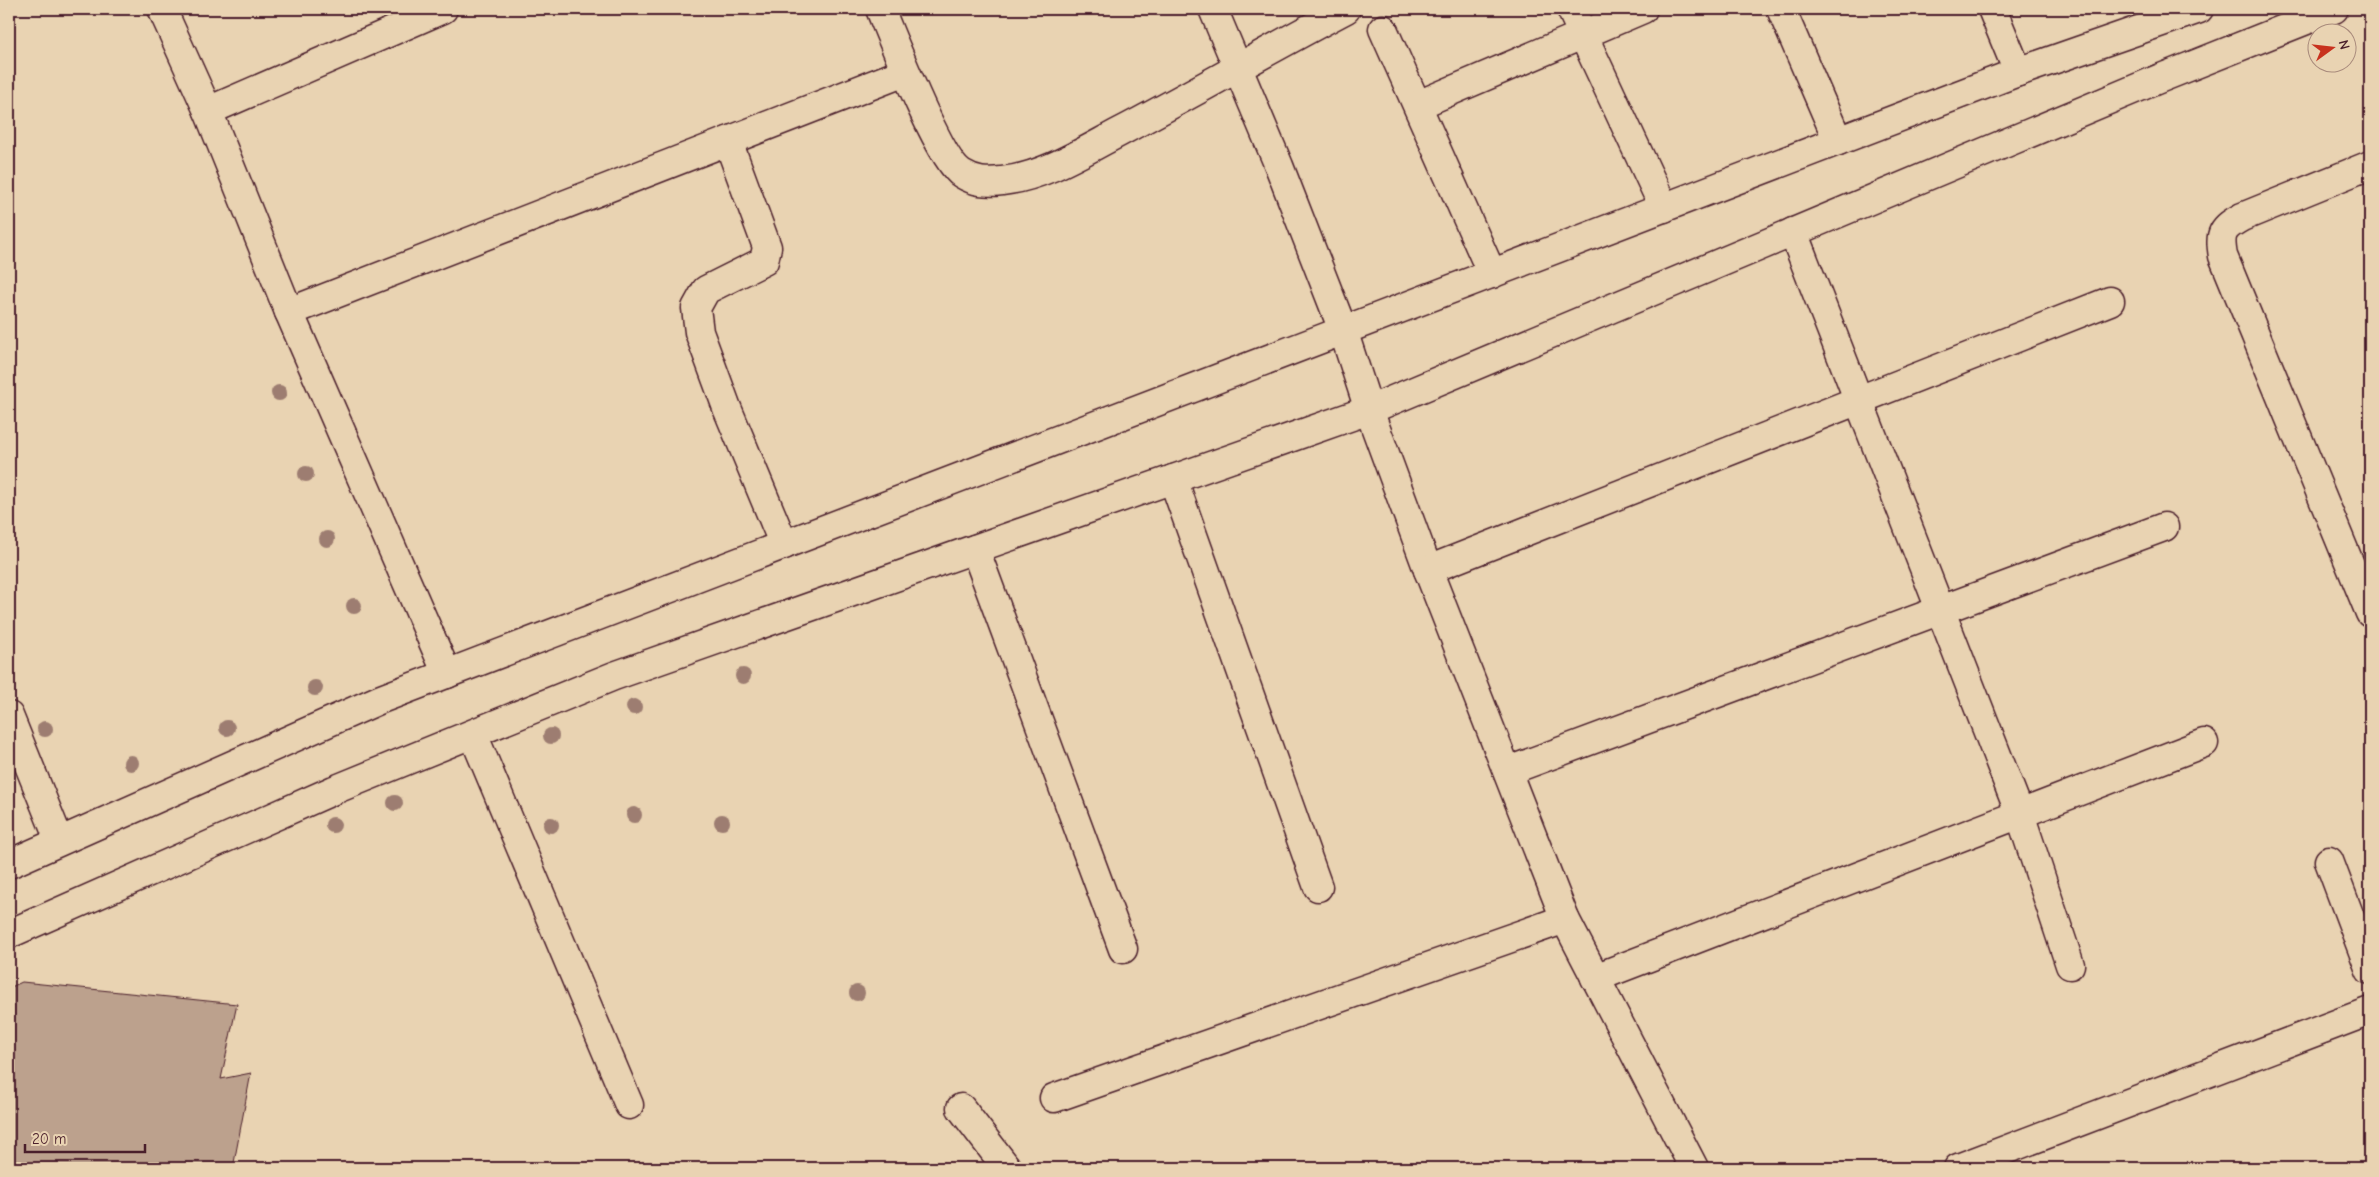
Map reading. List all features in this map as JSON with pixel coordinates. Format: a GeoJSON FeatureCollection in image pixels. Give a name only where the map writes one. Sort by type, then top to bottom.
{"type":"FeatureCollection","features":[{"type":"Feature","properties":{"kind":"street"},"geometry":{"type":"LineString","coordinates":[[162,9],[208,111],[289,312],[447,674]]}},
{"type":"Feature","properties":{"kind":"street"},"geometry":{"type":"LineString","coordinates":[[208,111],[443,9]]}},
{"type":"Feature","properties":{"kind":"street"},"geometry":{"type":"LineString","coordinates":[[880,9],[905,72],[947,157],[960,173],[980,182],[1003,181],[1028,174],[1077,154],[1191,95],[1238,67],[1346,9]]}},
{"type":"Feature","properties":{"kind":"street"},"geometry":{"type":"LineString","coordinates":[[1213,9],[1279,166],[1343,330],[1369,410],[1428,570],[1565,919],[1694,1168]]}},
{"type":"Feature","properties":{"kind":"street"},"geometry":{"type":"LineString","coordinates":[[1571,9],[1664,208]]}},
{"type":"Feature","properties":{"kind":"street"},"geometry":{"type":"LineString","coordinates":[[1418,105],[1643,9]]}},
{"type":"Feature","properties":{"kind":"street"},"geometry":{"type":"LineString","coordinates":[[1781,9],[1838,141]]}},
{"type":"Feature","properties":{"kind":"street"},"geometry":{"type":"LineString","coordinates":[[1992,9],[2018,72]]}},
{"type":"Feature","properties":{"kind":"street"},"geometry":{"type":"LineString","coordinates":[[9,934],[334,790],[614,676],[1369,410],[2250,41],[2334,9]]}},
{"type":"Feature","properties":{"kind":"street"},"geometry":{"type":"LineString","coordinates":[[9,864],[59,840],[381,699],[2018,72],[2181,12]]}},
{"type":"Feature","properties":{"kind":"street"},"geometry":{"type":"LineString","coordinates":[[1382,29],[1418,105],[1492,274]]}},
{"type":"Feature","properties":{"kind":"street"},"geometry":{"type":"LineString","coordinates":[[289,312],[905,72]]}},
{"type":"Feature","properties":{"kind":"street"},"geometry":{"type":"LineString","coordinates":[[728,141],[767,247],[764,261],[706,290],[696,308],[698,324],[727,408],[784,544]]}},
{"type":"Feature","properties":{"kind":"street"},"geometry":{"type":"LineString","coordinates":[[2367,599],[2223,256],[2220,241],[2223,231],[2230,223],[2370,165]]}},
{"type":"Feature","properties":{"kind":"street"},"geometry":{"type":"LineString","coordinates":[[1793,232],[2020,814],[2070,965]]}},
{"type":"Feature","properties":{"kind":"street"},"geometry":{"type":"LineString","coordinates":[[1428,570],[2110,300]]}},
{"type":"Feature","properties":{"kind":"street"},"geometry":{"type":"LineString","coordinates":[[1173,479],[1318,886]]}},
{"type":"Feature","properties":{"kind":"street"},"geometry":{"type":"LineString","coordinates":[[1508,771],[2164,527]]}},
{"type":"Feature","properties":{"kind":"street"},"geometry":{"type":"LineString","coordinates":[[975,549],[1123,949]]}},
{"type":"Feature","properties":{"kind":"street"},"geometry":{"type":"LineString","coordinates":[[9,716],[59,840]]}},
{"type":"Feature","properties":{"kind":"street"},"geometry":{"type":"LineString","coordinates":[[473,734],[629,1105]]}},
{"type":"Feature","properties":{"kind":"street"},"geometry":{"type":"LineString","coordinates":[[1596,978],[2204,743]]}},
{"type":"Feature","properties":{"kind":"street"},"geometry":{"type":"LineString","coordinates":[[2329,861],[2370,970]]}},
{"type":"Feature","properties":{"kind":"street"},"geometry":{"type":"LineString","coordinates":[[1054,1098],[1565,919]]}},
{"type":"Feature","properties":{"kind":"street"},"geometry":{"type":"LineString","coordinates":[[1958,1168],[2370,1011]]}},
{"type":"Feature","properties":{"kind":"street"},"geometry":{"type":"LineString","coordinates":[[961,1108],[1007,1168]]}},
{"type":"Feature","properties":{"kind":"building"},"geometry":{"type":"Polygon","coordinates":[[[22,982],[237,1004],[221,1079],[251,1073],[233,1168],[9,1168],[9,988],[22,982]]]}}]}
